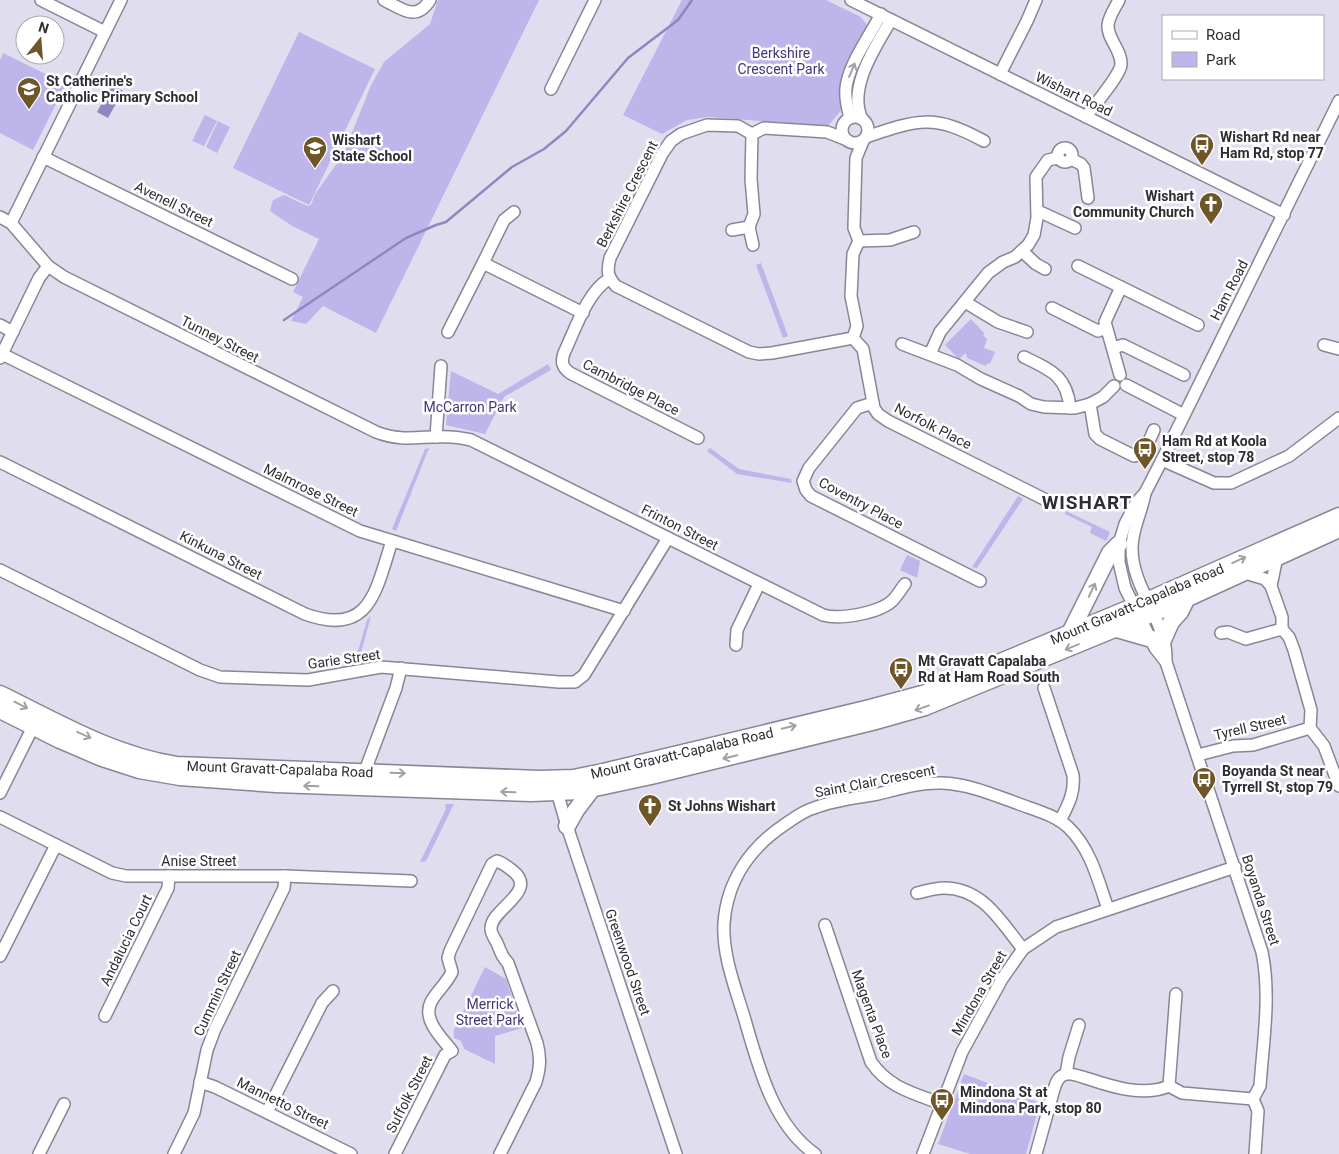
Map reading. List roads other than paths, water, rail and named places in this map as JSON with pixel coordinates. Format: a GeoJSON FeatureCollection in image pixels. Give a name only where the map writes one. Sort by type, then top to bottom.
{"type":"FeatureCollection","features":[{"type":"Feature","properties":{"kind":"highway","name":"Mount Gravatt-Capalaba Road"},"geometry":{"type":"LineString","coordinates":[[0,710],[37,720],[142,758],[176,765],[365,772],[592,789],[911,712],[1117,629],[1144,609],[1339,516]]}},
{"type":"Feature","properties":{"kind":"highway","name":"Mount Gravatt-Capalaba Road"},"geometry":{"type":"LineString","coordinates":[[0,694],[37,720],[102,758],[158,774],[242,782],[359,787],[555,786],[573,778],[909,698],[942,687],[1070,633],[1144,609],[1186,600],[1339,529]]}},
{"type":"Feature","properties":{"kind":"highway"},"geometry":{"type":"LineString","coordinates":[[1070,633],[1110,553],[1119,544]]}},
{"type":"Feature","properties":{"kind":"highway"},"geometry":{"type":"LineString","coordinates":[[1117,629],[1157,640],[1180,612],[1186,600]]}},
{"type":"Feature","properties":{"kind":"highway"},"geometry":{"type":"LineString","coordinates":[[567,826],[579,805],[592,789]]}},
{"type":"Feature","properties":{"kind":"street"},"geometry":{"type":"LineString","coordinates":[[42,0],[105,32]]}},
{"type":"Feature","properties":{"kind":"street"},"geometry":{"type":"LineString","coordinates":[[0,217],[11,223],[121,0]]}},
{"type":"Feature","properties":{"kind":"street"},"geometry":{"type":"LineString","coordinates":[[384,0],[405,11],[416,13],[421,11],[430,0]]}},
{"type":"Feature","properties":{"kind":"street"},"geometry":{"type":"LineString","coordinates":[[551,89],[595,0]]}},
{"type":"Feature","properties":{"kind":"street","name":"Wishart Road"},"geometry":{"type":"LineString","coordinates":[[852,0],[1284,215]]}},
{"type":"Feature","properties":{"kind":"street"},"geometry":{"type":"LineString","coordinates":[[1000,74],[1027,22],[1036,0]]}},
{"type":"Feature","properties":{"kind":"street"},"geometry":{"type":"LineString","coordinates":[[1086,117],[1119,72],[1120,57],[1108,28],[1108,23],[1119,0]]}},
{"type":"Feature","properties":{"kind":"street"},"geometry":{"type":"LineString","coordinates":[[856,158],[842,132],[846,121],[847,81],[856,61],[886,17]]}},
{"type":"Feature","properties":{"kind":"street"},"geometry":{"type":"LineString","coordinates":[[860,241],[854,228],[856,158],[868,129],[859,112],[857,100],[865,67],[886,17]]}},
{"type":"Feature","properties":{"kind":"street","name":"Ham Road"},"geometry":{"type":"LineString","coordinates":[[1144,609],[1122,580],[1119,544],[1125,524],[1162,460],[1284,215],[1335,118],[1339,101]]}},
{"type":"Feature","properties":{"kind":"street"},"geometry":{"type":"LineString","coordinates":[[827,132],[846,121],[858,117],[864,122],[884,131]]}},
{"type":"Feature","properties":{"kind":"street"},"geometry":{"type":"LineString","coordinates":[[753,245],[749,228],[754,214],[751,179],[752,134],[764,128],[827,132],[857,144],[884,131],[913,123],[931,121],[958,128],[984,141]]}},
{"type":"Feature","properties":{"kind":"street","name":"Berkshire Crescent"},"geometry":{"type":"LineString","coordinates":[[609,279],[607,273],[610,258],[662,154],[671,141],[681,134],[707,125],[738,126],[752,134]]}},
{"type":"Feature","properties":{"kind":"street"},"geometry":{"type":"LineString","coordinates":[[930,354],[940,332],[994,267],[1015,257],[1034,235],[1038,211],[1036,177],[1048,160],[1058,158],[1059,151],[1065,148],[1071,152],[1071,158],[1084,168],[1088,198]]}},
{"type":"Feature","properties":{"kind":"street","name":"Avenell Street"},"geometry":{"type":"LineString","coordinates":[[43,157],[292,279]]}},
{"type":"Feature","properties":{"kind":"street"},"geometry":{"type":"LineString","coordinates":[[1038,211],[1075,228]]}},
{"type":"Feature","properties":{"kind":"street"},"geometry":{"type":"LineString","coordinates":[[448,332],[504,220],[514,212]]}},
{"type":"Feature","properties":{"kind":"street","name":"Tunney Street"},"geometry":{"type":"LineString","coordinates":[[11,223],[48,266],[72,281],[387,437],[402,439],[436,437]]}},
{"type":"Feature","properties":{"kind":"street"},"geometry":{"type":"LineString","coordinates":[[732,230],[749,228]]}},
{"type":"Feature","properties":{"kind":"street"},"geometry":{"type":"LineString","coordinates":[[860,241],[890,240],[914,232]]}},
{"type":"Feature","properties":{"kind":"street"},"geometry":{"type":"LineString","coordinates":[[609,279],[616,286],[754,353],[772,354],[853,338],[857,326],[852,296],[853,254],[860,241]]}},
{"type":"Feature","properties":{"kind":"street"},"geometry":{"type":"LineString","coordinates":[[1022,251],[1036,264],[1045,269]]}},
{"type":"Feature","properties":{"kind":"street"},"geometry":{"type":"LineString","coordinates":[[483,263],[583,313]]}},
{"type":"Feature","properties":{"kind":"street"},"geometry":{"type":"LineString","coordinates":[[1,356],[40,278],[48,266]]}},
{"type":"Feature","properties":{"kind":"street"},"geometry":{"type":"LineString","coordinates":[[1078,266],[1198,324]]}},
{"type":"Feature","properties":{"kind":"street","name":"Cambridge Place"},"geometry":{"type":"LineString","coordinates":[[609,279],[601,284],[593,293],[564,353],[562,361],[564,368],[570,373],[698,438]]}},
{"type":"Feature","properties":{"kind":"street"},"geometry":{"type":"LineString","coordinates":[[1121,287],[1106,318],[1106,328],[1123,380],[1184,415]]}},
{"type":"Feature","properties":{"kind":"street"},"geometry":{"type":"LineString","coordinates":[[965,302],[998,322],[1027,332]]}},
{"type":"Feature","properties":{"kind":"street"},"geometry":{"type":"LineString","coordinates":[[1052,308],[1098,331],[1106,328]]}},
{"type":"Feature","properties":{"kind":"street"},"geometry":{"type":"LineString","coordinates":[[0,325],[13,332]]}},
{"type":"Feature","properties":{"kind":"street","name":"Norfolk Place"},"geometry":{"type":"LineString","coordinates":[[853,338],[863,349],[873,403],[878,414],[888,421],[1052,503]]}},
{"type":"Feature","properties":{"kind":"street"},"geometry":{"type":"LineString","coordinates":[[902,344],[957,365],[1031,404],[1044,407],[1070,408],[1090,404],[1103,397],[1114,386]]}},
{"type":"Feature","properties":{"kind":"street"},"geometry":{"type":"LineString","coordinates":[[1113,348],[1123,345],[1184,375]]}},
{"type":"Feature","properties":{"kind":"street"},"geometry":{"type":"LineString","coordinates":[[1324,345],[1339,349]]}},
{"type":"Feature","properties":{"kind":"street","name":"Malmrose Street"},"geometry":{"type":"LineString","coordinates":[[1,356],[360,531],[624,610]]}},
{"type":"Feature","properties":{"kind":"street"},"geometry":{"type":"LineString","coordinates":[[1024,357],[1050,369],[1061,379],[1069,394],[1070,408]]}},
{"type":"Feature","properties":{"kind":"street"},"geometry":{"type":"LineString","coordinates":[[436,437],[441,366]]}},
{"type":"Feature","properties":{"kind":"street","name":"Coventry Place"},"geometry":{"type":"LineString","coordinates":[[873,403],[857,408],[809,468],[803,481],[806,490],[811,496],[980,581]]}},
{"type":"Feature","properties":{"kind":"street"},"geometry":{"type":"LineString","coordinates":[[1090,404],[1095,434],[1100,439],[1134,456],[1144,452],[1154,430]]}},
{"type":"Feature","properties":{"kind":"street"},"geometry":{"type":"LineString","coordinates":[[1162,460],[1214,483],[1231,483],[1289,456],[1339,418]]}},
{"type":"Feature","properties":{"kind":"street","name":"Frinton Street"},"geometry":{"type":"LineString","coordinates":[[436,437],[471,440],[813,611],[833,618],[846,617],[883,607],[892,601],[905,584]]}},
{"type":"Feature","properties":{"kind":"street","name":"Kinkuna Street"},"geometry":{"type":"LineString","coordinates":[[0,462],[320,620],[346,619],[357,615],[366,608],[373,597],[392,541]]}},
{"type":"Feature","properties":{"kind":"street","name":"Ham Road"},"geometry":{"type":"LineString","coordinates":[[1144,609],[1135,573],[1132,549],[1135,526],[1145,492]]}},
{"type":"Feature","properties":{"kind":"street","name":"Garie Street"},"geometry":{"type":"LineString","coordinates":[[0,570],[200,670],[220,677],[308,680],[329,678],[369,668],[401,668],[575,682],[584,674],[668,538]]}},
{"type":"Feature","properties":{"kind":"street"},"geometry":{"type":"LineString","coordinates":[[1271,586],[1277,557]]}},
{"type":"Feature","properties":{"kind":"street"},"geometry":{"type":"LineString","coordinates":[[1245,573],[1265,579],[1271,586],[1282,617],[1282,630],[1289,637],[1294,650],[1309,702],[1311,710],[1310,728],[1324,746],[1339,786]]}},
{"type":"Feature","properties":{"kind":"street"},"geometry":{"type":"LineString","coordinates":[[736,644],[737,630],[759,584]]}},
{"type":"Feature","properties":{"kind":"street","name":"Boyanda Street"},"geometry":{"type":"LineString","coordinates":[[1144,609],[1157,640],[1155,648],[1166,662],[1198,755],[1266,969],[1267,990],[1260,1086],[1253,1099],[1258,1111],[1255,1154]]}},
{"type":"Feature","properties":{"kind":"street"},"geometry":{"type":"LineString","coordinates":[[1221,633],[1228,632],[1246,639],[1282,630]]}},
{"type":"Feature","properties":{"kind":"street"},"geometry":{"type":"LineString","coordinates":[[359,787],[396,688],[401,668]]}},
{"type":"Feature","properties":{"kind":"street"},"geometry":{"type":"LineString","coordinates":[[1044,688],[1074,775],[1075,786],[1071,800],[1060,821]]}},
{"type":"Feature","properties":{"kind":"street"},"geometry":{"type":"LineString","coordinates":[[0,793],[37,720]]}},
{"type":"Feature","properties":{"kind":"street","name":"Tyrell Street"},"geometry":{"type":"LineString","coordinates":[[1198,755],[1233,746],[1253,745],[1310,728]]}},
{"type":"Feature","properties":{"kind":"street","name":"Saint Clair Crescent"},"geometry":{"type":"LineString","coordinates":[[811,1153],[794,1135],[781,1116],[767,1088],[727,958],[724,923],[729,896],[739,872],[752,851],[770,834],[792,819],[814,808],[911,786],[940,782],[969,786],[1060,821],[1078,838],[1085,848],[1108,909]]}},
{"type":"Feature","properties":{"kind":"street","name":"Greenwood Street"},"geometry":{"type":"LineString","coordinates":[[555,786],[673,1153]]}},
{"type":"Feature","properties":{"kind":"street","name":"Anise Street"},"geometry":{"type":"LineString","coordinates":[[0,817],[112,873],[126,876],[285,876],[411,881]]}},
{"type":"Feature","properties":{"kind":"street"},"geometry":{"type":"LineString","coordinates":[[0,956],[56,845]]}},
{"type":"Feature","properties":{"kind":"street","name":"Suffolk Street"},"geometry":{"type":"LineString","coordinates":[[395,1154],[445,1056],[452,1051],[433,1026],[428,1014],[431,1003],[452,972],[448,958],[450,951],[492,864],[497,861],[502,862],[519,876],[521,883],[518,891],[492,922],[491,930],[501,956],[508,963],[537,1043],[540,1057],[540,1070],[536,1082],[500,1154]]}},
{"type":"Feature","properties":{"kind":"street","name":"Mindona Street"},"geometry":{"type":"LineString","coordinates":[[922,1154],[962,1052],[1002,979],[1023,949],[1056,927],[1235,867]]}},
{"type":"Feature","properties":{"kind":"street","name":"Andalucia Court"},"geometry":{"type":"LineString","coordinates":[[105,1016],[168,888],[169,876]]}},
{"type":"Feature","properties":{"kind":"street","name":"Cummin Street"},"geometry":{"type":"LineString","coordinates":[[174,1154],[194,1113],[207,1050],[215,1029],[284,888],[285,876]]}},
{"type":"Feature","properties":{"kind":"street"},"geometry":{"type":"LineString","coordinates":[[917,893],[942,888],[954,889],[977,896],[986,903],[1023,949]]}},
{"type":"Feature","properties":{"kind":"street","name":"Magenta Place"},"geometry":{"type":"LineString","coordinates":[[824,925],[866,1050],[874,1067],[887,1081],[906,1091],[942,1104]]}},
{"type":"Feature","properties":{"kind":"street"},"geometry":{"type":"LineString","coordinates":[[267,1112],[322,1003],[333,991]]}},
{"type":"Feature","properties":{"kind":"street"},"geometry":{"type":"LineString","coordinates":[[1169,1086],[1176,994]]}},
{"type":"Feature","properties":{"kind":"street"},"geometry":{"type":"LineString","coordinates":[[1066,1074],[1079,1025]]}},
{"type":"Feature","properties":{"kind":"street"},"geometry":{"type":"LineString","coordinates":[[1036,1154],[1057,1079],[1066,1074],[1077,1075],[1130,1090],[1154,1091],[1169,1086],[1182,1093],[1253,1099]]}},
{"type":"Feature","properties":{"kind":"street","name":"Mannetto Street"},"geometry":{"type":"LineString","coordinates":[[200,1082],[215,1087],[351,1154]]}},
{"type":"Feature","properties":{"kind":"street"},"geometry":{"type":"LineString","coordinates":[[39,1154],[64,1104]]}},
{"type":"Feature","properties":{"kind":"waterway"},"geometry":{"type":"LineString","coordinates":[[284,320],[406,238],[446,222],[512,167],[544,149],[566,131],[628,58],[678,20],[692,0]]}},
{"type":"Feature","properties":{"kind":"place","name":"St Catherine's Catholic Primary School"},"geometry":{"type":"Point","coordinates":[29,110]}},
{"type":"Feature","properties":{"kind":"place","name":"Wishart Rd near Ham Rd, stop 77"},"geometry":{"type":"Point","coordinates":[1202,166]}},
{"type":"Feature","properties":{"kind":"place","name":"Wishart State School"},"geometry":{"type":"Point","coordinates":[315,169]}},
{"type":"Feature","properties":{"kind":"place","name":"Wishart Community Church"},"geometry":{"type":"Point","coordinates":[1211,225]}},
{"type":"Feature","properties":{"kind":"place","name":"Ham Rd at Koola Street, stop 78"},"geometry":{"type":"Point","coordinates":[1145,470]}},
{"type":"Feature","properties":{"kind":"place","name":"Mt Gravatt Capalaba Rd at Ham Road South"},"geometry":{"type":"Point","coordinates":[901,690]}},
{"type":"Feature","properties":{"kind":"place","name":"Boyanda St near Tyrrell St, stop 79"},"geometry":{"type":"Point","coordinates":[1204,800]}},
{"type":"Feature","properties":{"kind":"place","name":"St Johns Wishart"},"geometry":{"type":"Point","coordinates":[650,827]}},
{"type":"Feature","properties":{"kind":"place","name":"Mindona St at Mindona Park, stop 80"},"geometry":{"type":"Point","coordinates":[942,1121]}},
{"type":"Feature","properties":{"kind":"district","name":"WISHART"},"geometry":{"type":"Point","coordinates":[1087,502]}},
{"type":"Feature","properties":{"kind":"park label","name":"Berkshire Crescent Park"},"geometry":{"type":"Point","coordinates":[781,62]}},
{"type":"Feature","properties":{"kind":"park label","name":"McCarron Park"},"geometry":{"type":"Point","coordinates":[470,407]}},
{"type":"Feature","properties":{"kind":"park label","name":"Merrick Street Park"},"geometry":{"type":"Point","coordinates":[490,1012]}}]}
